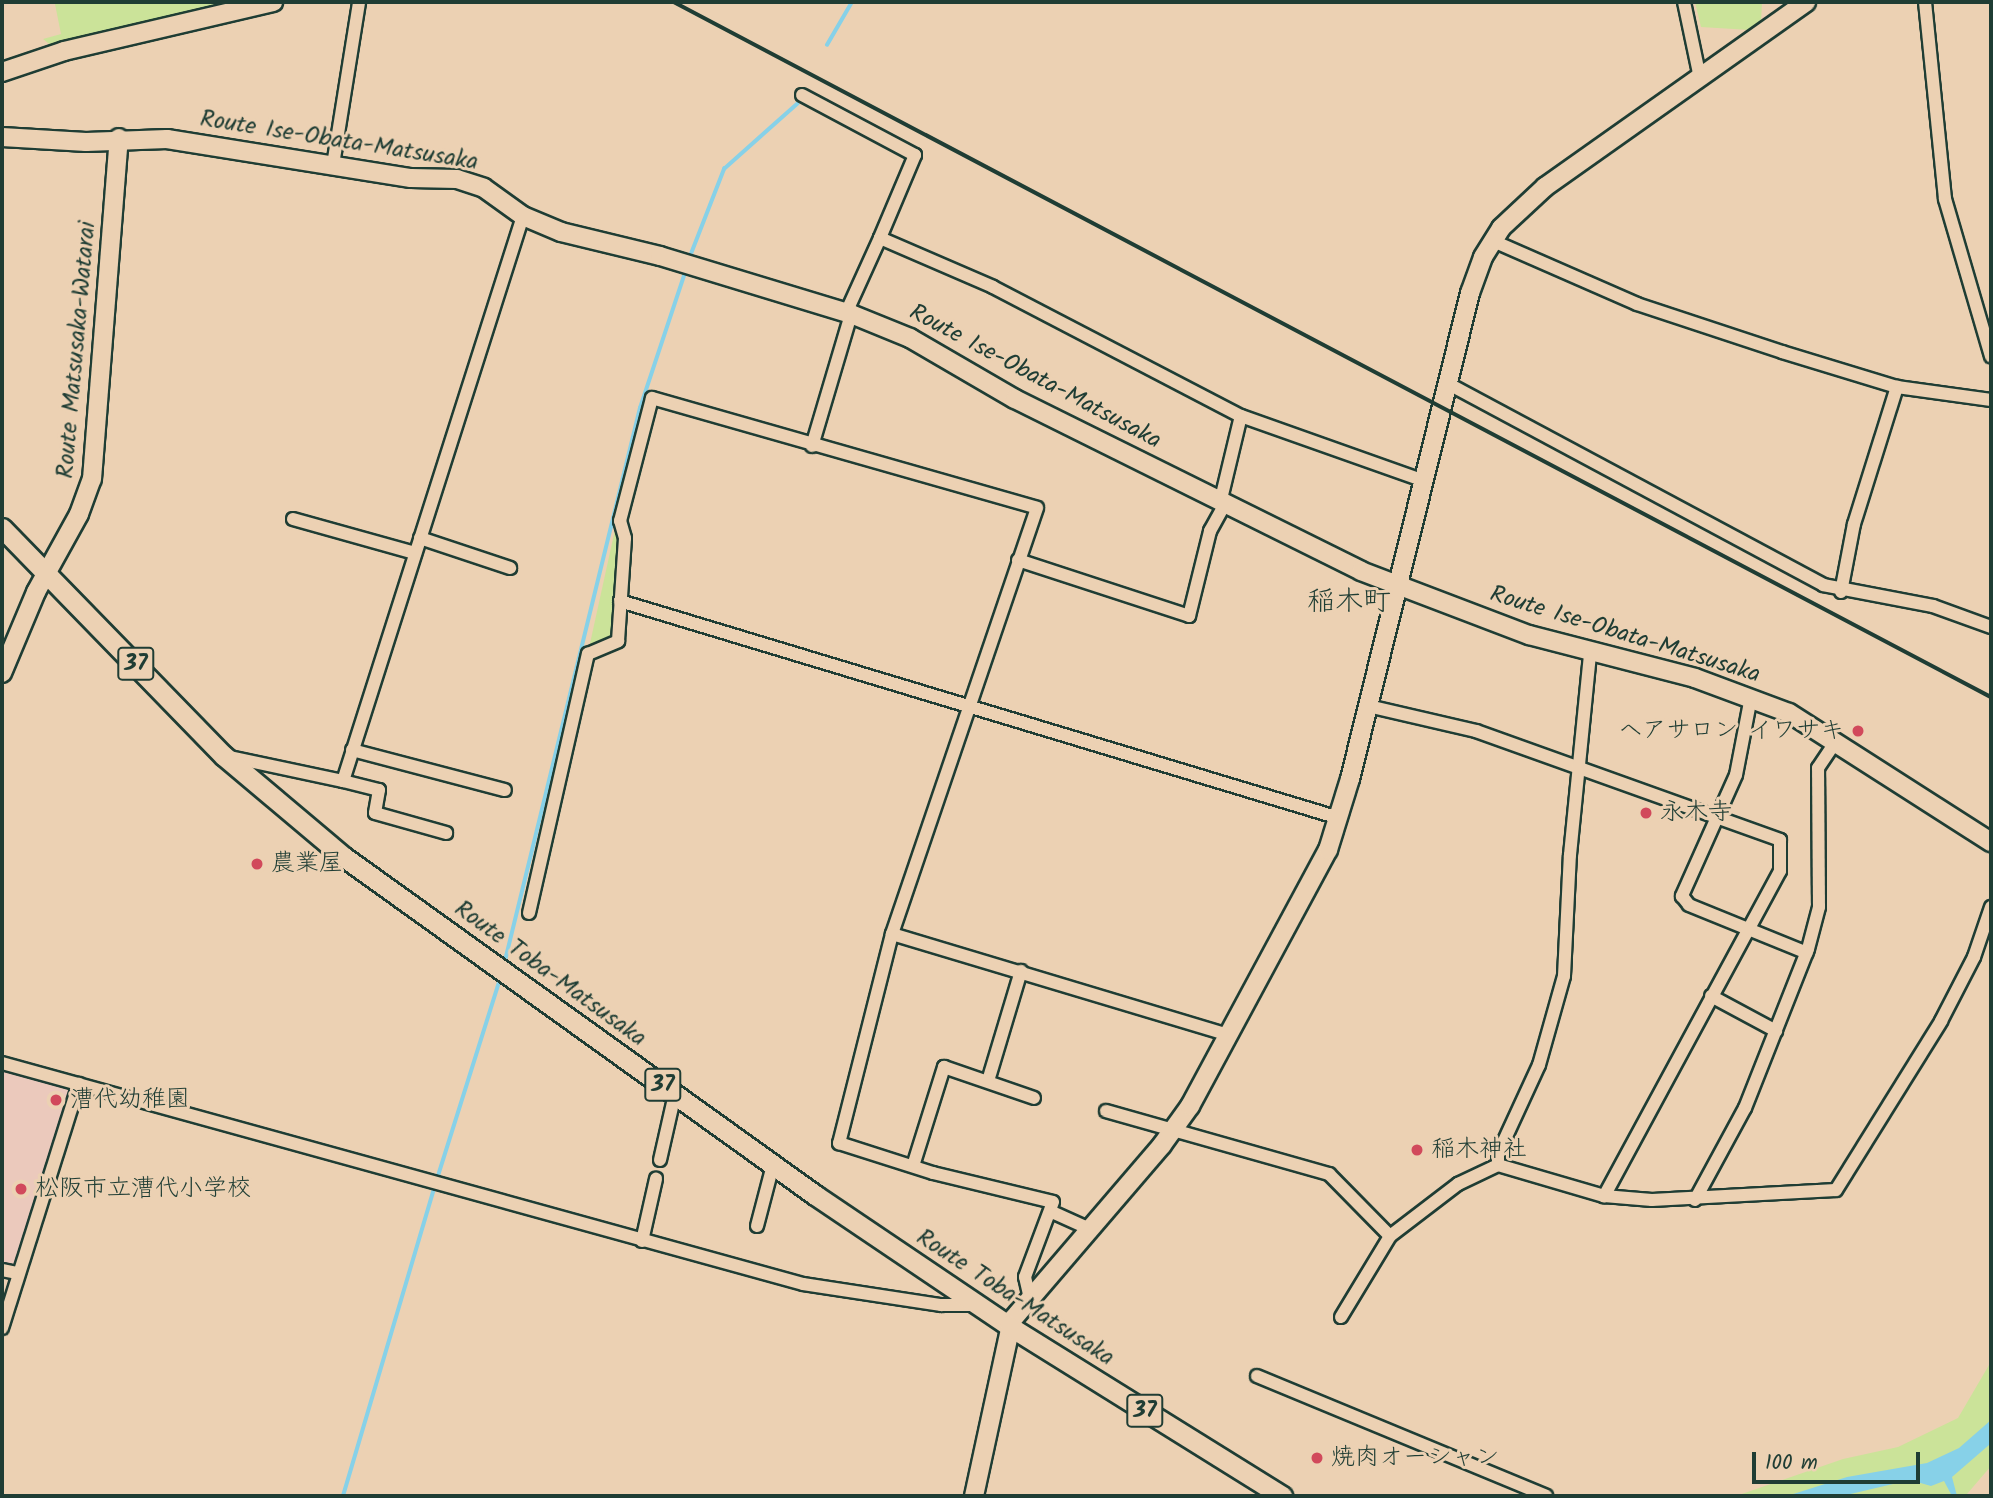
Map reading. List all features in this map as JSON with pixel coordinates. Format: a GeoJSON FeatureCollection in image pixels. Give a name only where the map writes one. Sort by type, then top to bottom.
{"type":"FeatureCollection","features":[{"type":"Feature","properties":{"kind":"main road"},"geometry":{"type":"LineString","coordinates":[[2,72],[64,51],[273,2]]}},
{"type":"Feature","properties":{"kind":"main road"},"geometry":{"type":"LineString","coordinates":[[974,1496],[1009,1326],[1173,1132],[1312,881],[1339,818],[1477,270],[1493,241],[1545,187],[1806,2]]}},
{"type":"Feature","properties":{"kind":"main road","name":"Route Ise-Obata-Matsusaka"},"geometry":{"type":"LineString","coordinates":[[2,137],[86,142],[119,138],[187,142],[333,165],[465,181],[494,194],[523,216],[561,232],[660,256],[849,313],[909,338],[1003,393],[1224,501],[1300,543],[1397,585],[1503,627],[1590,654],[1678,673],[1751,697],[1789,713],[1991,842]]}},
{"type":"Feature","properties":{"kind":"main road","name":"Route Matsusaka-Watarai"},"geometry":{"type":"LineString","coordinates":[[2,671],[7,641],[79,514],[92,478],[119,138]]}},
{"type":"Feature","properties":{"kind":"main road","name":"Route Toba-Matsusaka"},"geometry":{"type":"LineString","coordinates":[[2,515],[47,573]]}},
{"type":"Feature","properties":{"kind":"main road","name":"Route Toba-Matsusaka"},"geometry":{"type":"LineString","coordinates":[[2,527],[225,755],[344,857],[773,1165],[1009,1326],[1282,1496]]}},
{"type":"Feature","properties":{"kind":"street"},"geometry":{"type":"LineString","coordinates":[[333,165],[359,2]]}},
{"type":"Feature","properties":{"kind":"street"},"geometry":{"type":"LineString","coordinates":[[1684,2],[1700,78]]}},
{"type":"Feature","properties":{"kind":"street"},"geometry":{"type":"LineString","coordinates":[[1925,2],[1945,200],[1991,356]]}},
{"type":"Feature","properties":{"kind":"street"},"geometry":{"type":"LineString","coordinates":[[802,95],[915,155],[849,313],[812,446]]}},
{"type":"Feature","properties":{"kind":"street"},"geometry":{"type":"LineString","coordinates":[[343,781],[523,216]]}},
{"type":"Feature","properties":{"kind":"street"},"geometry":{"type":"LineString","coordinates":[[880,238],[993,287],[1241,416],[1425,481]]}},
{"type":"Feature","properties":{"kind":"street"},"geometry":{"type":"LineString","coordinates":[[1493,241],[1637,304],[1897,387],[1991,400]]}},
{"type":"Feature","properties":{"kind":"street"},"geometry":{"type":"LineString","coordinates":[[1447,383],[1840,592],[1933,606],[1991,627]]}},
{"type":"Feature","properties":{"kind":"street"},"geometry":{"type":"LineString","coordinates":[[1840,592],[1854,524],[1897,387]]}},
{"type":"Feature","properties":{"kind":"street"},"geometry":{"type":"LineString","coordinates":[[529,913],[588,654],[618,641],[625,538],[620,521],[652,398],[812,446],[1037,508],[892,934],[839,1143],[913,1166],[1052,1202],[1052,1212],[1026,1278],[1030,1298]]}},
{"type":"Feature","properties":{"kind":"street"},"geometry":{"type":"LineString","coordinates":[[1018,560],[1189,616],[1210,531],[1224,501],[1241,416]]}},
{"type":"Feature","properties":{"kind":"street"},"geometry":{"type":"LineString","coordinates":[[293,519],[415,553]]}},
{"type":"Feature","properties":{"kind":"street"},"geometry":{"type":"LineString","coordinates":[[420,538],[509,568]]}},
{"type":"Feature","properties":{"kind":"street"},"geometry":{"type":"LineString","coordinates":[[620,601],[1339,818]]}},
{"type":"Feature","properties":{"kind":"street"},"geometry":{"type":"LineString","coordinates":[[1498,1165],[1499,1154],[1539,1065],[1564,976],[1590,654]]}},
{"type":"Feature","properties":{"kind":"street"},"geometry":{"type":"LineString","coordinates":[[1751,697],[1736,775],[1713,817],[1683,900],[1807,953]]}},
{"type":"Feature","properties":{"kind":"street"},"geometry":{"type":"LineString","coordinates":[[1368,706],[1476,731],[1780,840],[1780,871],[1604,1196]]}},
{"type":"Feature","properties":{"kind":"street"},"geometry":{"type":"LineString","coordinates":[[1695,1200],[1745,1108],[1807,953],[1819,907],[1818,768],[1836,741]]}},
{"type":"Feature","properties":{"kind":"street"},"geometry":{"type":"LineString","coordinates":[[352,750],[505,790]]}},
{"type":"Feature","properties":{"kind":"street"},"geometry":{"type":"LineString","coordinates":[[225,755],[379,790],[375,813],[446,833]]}},
{"type":"Feature","properties":{"kind":"street"},"geometry":{"type":"LineString","coordinates":[[1341,1317],[1390,1236],[1458,1184],[1498,1165],[1604,1196],[1695,1200],[1836,1190],[1941,1021],[1974,957],[1991,907]]}},
{"type":"Feature","properties":{"kind":"street"},"geometry":{"type":"LineString","coordinates":[[892,934],[1229,1035]]}},
{"type":"Feature","properties":{"kind":"street"},"geometry":{"type":"LineString","coordinates":[[988,1081],[1021,971]]}},
{"type":"Feature","properties":{"kind":"street"},"geometry":{"type":"LineString","coordinates":[[1712,996],[1776,1031]]}},
{"type":"Feature","properties":{"kind":"street"},"geometry":{"type":"LineString","coordinates":[[2,1063],[803,1284],[941,1305],[979,1305]]}},
{"type":"Feature","properties":{"kind":"street"},"geometry":{"type":"LineString","coordinates":[[913,1166],[944,1067],[1034,1098]]}},
{"type":"Feature","properties":{"kind":"street"},"geometry":{"type":"LineString","coordinates":[[2,1328],[79,1084]]}},
{"type":"Feature","properties":{"kind":"street"},"geometry":{"type":"LineString","coordinates":[[660,1160],[675,1094]]}},
{"type":"Feature","properties":{"kind":"street"},"geometry":{"type":"LineString","coordinates":[[1106,1111],[1329,1174],[1390,1236]]}},
{"type":"Feature","properties":{"kind":"street"},"geometry":{"type":"LineString","coordinates":[[757,1226],[773,1165]]}},
{"type":"Feature","properties":{"kind":"street"},"geometry":{"type":"LineString","coordinates":[[642,1241],[656,1179]]}},
{"type":"Feature","properties":{"kind":"street"},"geometry":{"type":"LineString","coordinates":[[1052,1212],[1090,1228]]}},
{"type":"Feature","properties":{"kind":"street"},"geometry":{"type":"LineString","coordinates":[[2,1269],[18,1273]]}},
{"type":"Feature","properties":{"kind":"street"},"geometry":{"type":"LineString","coordinates":[[1257,1376],[1546,1496]]}},
{"type":"Feature","properties":{"kind":"shaded area","name":"松阪市立漕代小学校"},"geometry":{"type":"Polygon","coordinates":[[[2,1069],[72,1089],[13,1267],[2,1264],[2,1069]]]}},
{"type":"Feature","properties":{"kind":"green space"},"geometry":{"type":"Polygon","coordinates":[[[243,2],[53,47],[43,39],[61,34],[55,4],[243,2]]]}},
{"type":"Feature","properties":{"kind":"green space"},"geometry":{"type":"Polygon","coordinates":[[[1695,2],[1762,2],[1761,22],[1750,30],[1701,27],[1695,2]]]}},
{"type":"Feature","properties":{"kind":"green space"},"geometry":{"type":"Polygon","coordinates":[[[616,525],[621,539],[614,638],[589,648],[616,525]]]}},
{"type":"Feature","properties":{"kind":"green space"},"geometry":{"type":"Polygon","coordinates":[[[1991,1351],[1991,1466],[1967,1494],[1736,1496],[1843,1459],[1898,1447],[1958,1418],[1989,1365],[1991,1351]]]}},
{"type":"Feature","properties":{"kind":"water"},"geometry":{"type":"Polygon","coordinates":[[[1991,1420],[1989,1445],[1952,1477],[1957,1496],[1952,1496],[1944,1481],[1931,1486],[1910,1480],[1842,1496],[1787,1496],[1847,1477],[1927,1463],[1959,1448],[1991,1420]]]}},
{"type":"Feature","properties":{"kind":"waterway"},"geometry":{"type":"LineString","coordinates":[[827,45],[852,2]]}},
{"type":"Feature","properties":{"kind":"waterway"},"geometry":{"type":"LineString","coordinates":[[689,259],[724,169],[797,104]]}},
{"type":"Feature","properties":{"kind":"waterway"},"geometry":{"type":"LineString","coordinates":[[504,965],[640,408],[686,270]]}},
{"type":"Feature","properties":{"kind":"waterway"},"geometry":{"type":"LineString","coordinates":[[437,1179],[501,976]]}},
{"type":"Feature","properties":{"kind":"waterway"},"geometry":{"type":"LineString","coordinates":[[343,1496],[435,1186]]}},
{"type":"Feature","properties":{"kind":"railway"},"geometry":{"type":"LineString","coordinates":[[674,2],[1991,697]]}},
{"type":"Feature","properties":{"kind":"place","name":"ヘアサロン イワサキ"},"geometry":{"type":"Point","coordinates":[1858,731]}},
{"type":"Feature","properties":{"kind":"place","name":"永木寺"},"geometry":{"type":"Point","coordinates":[1646,813]}},
{"type":"Feature","properties":{"kind":"place","name":"農業屋"},"geometry":{"type":"Point","coordinates":[257,864]}},
{"type":"Feature","properties":{"kind":"place","name":"漕代幼稚園"},"geometry":{"type":"Point","coordinates":[56,1100]}},
{"type":"Feature","properties":{"kind":"place","name":"稲木神社"},"geometry":{"type":"Point","coordinates":[1417,1150]}},
{"type":"Feature","properties":{"kind":"place","name":"松阪市立漕代小学校"},"geometry":{"type":"Point","coordinates":[21,1189]}},
{"type":"Feature","properties":{"kind":"place","name":"焼肉オーシャン"},"geometry":{"type":"Point","coordinates":[1317,1458]}},
{"type":"Feature","properties":{"kind":"district","name":"稲木町"},"geometry":{"type":"Point","coordinates":[1349,603]}}]}
